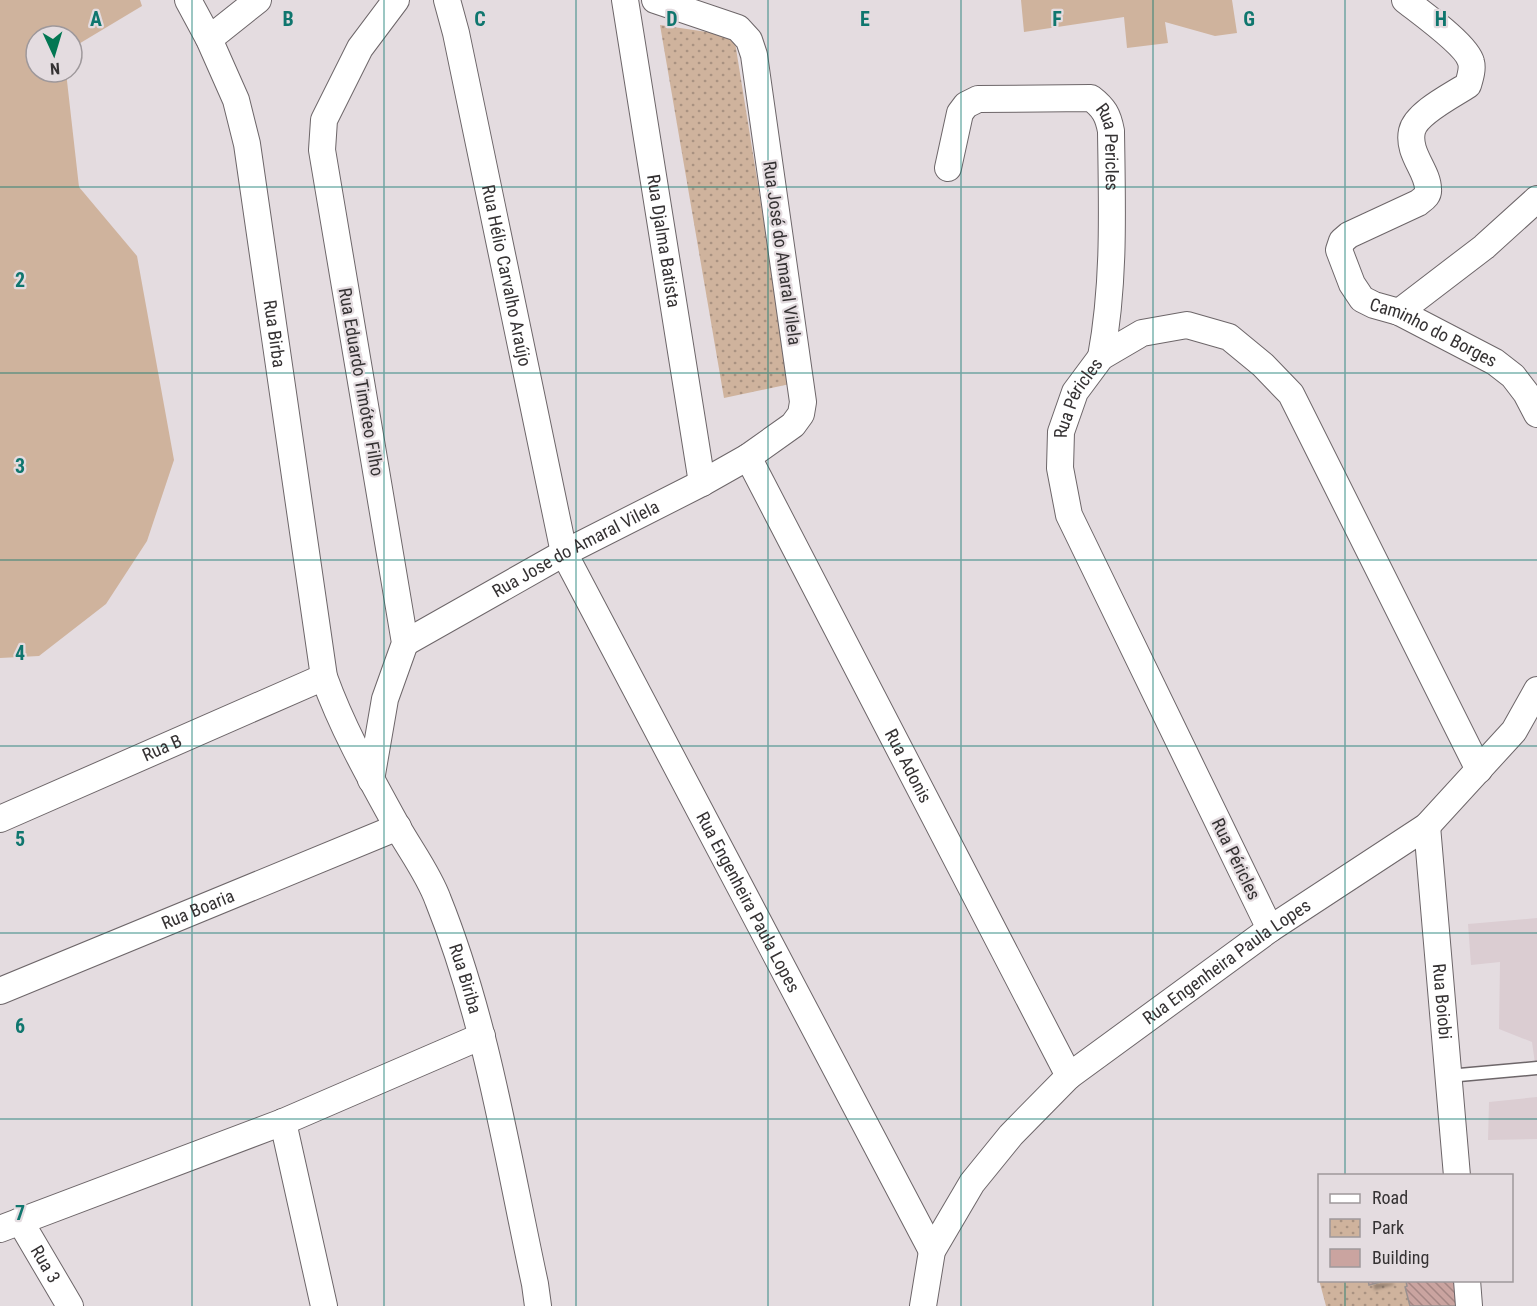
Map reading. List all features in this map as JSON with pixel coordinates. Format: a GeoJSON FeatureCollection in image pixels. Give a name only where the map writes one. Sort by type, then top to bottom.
{"type":"FeatureCollection","features":[{"type":"Feature","properties":{"kind":"street","name":"Rua Birba"},"geometry":{"type":"LineString","coordinates":[[188,0],[209,39],[236,100],[247,144],[324,677]]}},
{"type":"Feature","properties":{"kind":"street"},"geometry":{"type":"LineString","coordinates":[[209,39],[258,0]]}},
{"type":"Feature","properties":{"kind":"street","name":"Rua Eduardo Timóteo Filho"},"geometry":{"type":"LineString","coordinates":[[371,780],[385,699],[405,643],[322,150],[324,120],[360,48],[396,0]]}},
{"type":"Feature","properties":{"kind":"street","name":"Rua Hélio Carvalho Araújo"},"geometry":{"type":"LineString","coordinates":[[447,0],[456,33],[564,553]]}},
{"type":"Feature","properties":{"kind":"street","name":"Rua Djalma Batista"},"geometry":{"type":"LineString","coordinates":[[625,0],[702,483]]}},
{"type":"Feature","properties":{"kind":"street","name":"Rua José do Amaral Vilela"},"geometry":{"type":"LineString","coordinates":[[655,0],[738,28],[749,40],[754,55],[803,402],[801,414],[793,425],[748,457]]}},
{"type":"Feature","properties":{"kind":"street","name":"Caminho do Borges"},"geometry":{"type":"LineString","coordinates":[[1405,0],[1465,49],[1471,61],[1472,72],[1468,85],[1432,108],[1420,118],[1412,130],[1412,147],[1429,188],[1427,196],[1418,203],[1349,235],[1342,241],[1339,250],[1352,284],[1362,298],[1374,305],[1399,312],[1495,362],[1513,376],[1526,393],[1537,414]]}},
{"type":"Feature","properties":{"kind":"street","name":"Rua Pericles"},"geometry":{"type":"LineString","coordinates":[[948,168],[960,113],[966,105],[978,99],[1091,98],[1103,107],[1109,117],[1111,130],[1112,249],[1107,324],[1101,357]]}},
{"type":"Feature","properties":{"kind":"street"},"geometry":{"type":"LineString","coordinates":[[1399,312],[1484,247],[1537,199]]}},
{"type":"Feature","properties":{"kind":"street","name":"Rua Péricles"},"geometry":{"type":"LineString","coordinates":[[1270,929],[1069,515],[1060,468],[1061,432],[1075,392],[1101,357],[1142,333],[1187,325],[1229,337],[1263,365],[1291,394],[1479,770]]}},
{"type":"Feature","properties":{"kind":"street","name":"Rua Jose do Amaral Vilela"},"geometry":{"type":"LineString","coordinates":[[405,643],[564,553],[748,457]]}},
{"type":"Feature","properties":{"kind":"street","name":"Rua Adonis"},"geometry":{"type":"LineString","coordinates":[[748,457],[1069,1076]]}},
{"type":"Feature","properties":{"kind":"street","name":"Rua Engenheira Paula Lopes"},"geometry":{"type":"LineString","coordinates":[[564,553],[932,1251]]}},
{"type":"Feature","properties":{"kind":"street","name":"Rua Biriba"},"geometry":{"type":"LineString","coordinates":[[324,677],[338,715],[371,780],[437,896],[460,959],[482,1036],[538,1306]]}},
{"type":"Feature","properties":{"kind":"street","name":"Rua B"},"geometry":{"type":"LineString","coordinates":[[0,819],[324,677]]}},
{"type":"Feature","properties":{"kind":"street","name":"Rua Engenheira Paula Lopes"},"geometry":{"type":"LineString","coordinates":[[923,1306],[932,1251],[972,1183],[1011,1135],[1069,1076],[1270,929],[1427,826],[1514,731],[1537,690]]}},
{"type":"Feature","properties":{"kind":"street","name":"Rua Boiobi"},"geometry":{"type":"LineString","coordinates":[[1427,826],[1457,1174]]}},
{"type":"Feature","properties":{"kind":"street","name":"Rua Boaria"},"geometry":{"type":"LineString","coordinates":[[0,991],[398,827]]}},
{"type":"Feature","properties":{"kind":"street"},"geometry":{"type":"LineString","coordinates":[[10,1225],[283,1122],[482,1036]]}},
{"type":"Feature","properties":{"kind":"street"},"geometry":{"type":"LineString","coordinates":[[283,1122],[324,1306]]}},
{"type":"Feature","properties":{"kind":"street","name":"Rua 3"},"geometry":{"type":"LineString","coordinates":[[10,1225],[70,1306]]}},
{"type":"Feature","properties":{"kind":"street"},"geometry":{"type":"LineString","coordinates":[[1467,1282],[1469,1306]]}},
{"type":"Feature","properties":{"kind":"lane"},"geometry":{"type":"LineString","coordinates":[[1448,1076],[1537,1068]]}},
{"type":"Feature","properties":{"kind":"shaded area"},"geometry":{"type":"Polygon","coordinates":[[[1537,918],[1537,1078],[1532,1042],[1499,1029],[1500,962],[1471,965],[1468,924],[1537,918]]]}},
{"type":"Feature","properties":{"kind":"shaded area"},"geometry":{"type":"Polygon","coordinates":[[[1537,1097],[1537,1139],[1488,1140],[1489,1102],[1537,1097]]]}},
{"type":"Feature","properties":{"kind":"green space"},"geometry":{"type":"Polygon","coordinates":[[[0,0],[140,0],[142,6],[84,41],[84,24],[24,24],[24,84],[67,84],[79,187],[137,256],[174,460],[147,541],[106,604],[39,656],[0,658],[0,0]]]}},
{"type":"Feature","properties":{"kind":"green space"},"geometry":{"type":"Polygon","coordinates":[[[1021,0],[1232,0],[1237,33],[1215,36],[1165,22],[1168,43],[1127,48],[1124,17],[1024,32],[1021,0]]]}},
{"type":"Feature","properties":{"kind":"green space"},"geometry":{"type":"Polygon","coordinates":[[[660,25],[734,36],[790,384],[724,398],[660,25]]]}},
{"type":"Feature","properties":{"kind":"green space"},"geometry":{"type":"Polygon","coordinates":[[[1320,1282],[1449,1282],[1451,1306],[1326,1306],[1320,1282]]]}},
{"type":"Feature","properties":{"kind":"building"},"geometry":{"type":"Polygon","coordinates":[[[1406,1282],[1455,1282],[1461,1306],[1410,1306],[1405,1287],[1406,1282]]]}}]}
